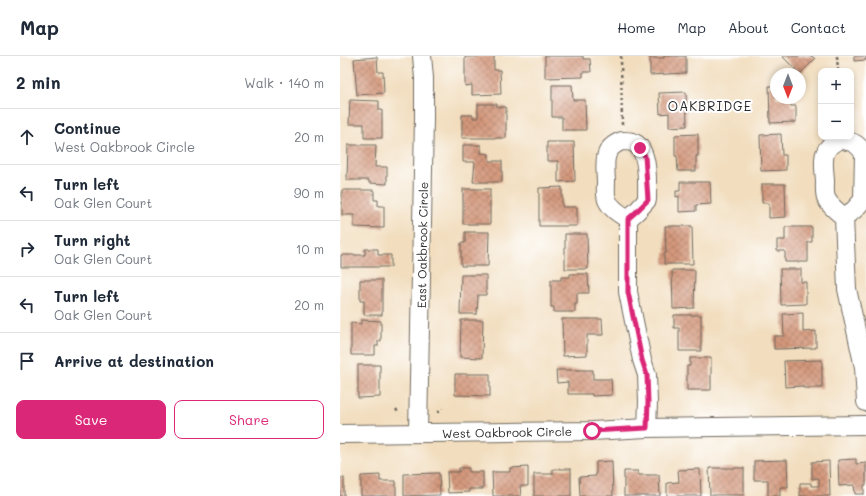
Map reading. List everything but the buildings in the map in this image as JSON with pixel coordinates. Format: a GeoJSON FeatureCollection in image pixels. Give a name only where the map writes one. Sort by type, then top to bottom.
{"type":"FeatureCollection","features":[{"type":"Feature","properties":{"kind":"street","name":"East Oakbrook Circle"},"geometry":{"type":"LineString","coordinates":[[418,433],[424,118],[424,78],[422,56]]}},
{"type":"Feature","properties":{"kind":"street"},"geometry":{"type":"LineString","coordinates":[[628,219],[614,209],[607,199],[605,158],[609,150],[615,144],[622,141],[633,142],[640,148],[645,156],[648,200],[628,219],[628,292],[642,360],[647,375],[647,428]]}},
{"type":"Feature","properties":{"kind":"street"},"geometry":{"type":"LineString","coordinates":[[844,217],[847,289],[864,368],[866,402]]}},
{"type":"Feature","properties":{"kind":"street","name":"West Oakbrook Circle"},"geometry":{"type":"LineString","coordinates":[[340,434],[592,431],[647,428],[866,425]]}},
{"type":"Feature","properties":{"kind":"path"},"geometry":{"type":"LineString","coordinates":[[621,56],[622,141]]}},
{"type":"Feature","properties":{"kind":"path"},"geometry":{"type":"LineString","coordinates":[[837,56],[838,68]]}},
{"type":"Feature","properties":{"kind":"path"},"geometry":{"type":"LineString","coordinates":[[438,413],[442,408]]}},
{"type":"Feature","properties":{"kind":"path"},"geometry":{"type":"LineString","coordinates":[[396,409],[400,414]]}},
{"type":"Feature","properties":{"kind":"district","name":"OAKBRIDGE"},"geometry":{"type":"Point","coordinates":[710,105]}},
{"type":"Feature","properties":{"kind":"route"},"geometry":{"type":"LineString","coordinates":[[592,431],[647,428],[647,375],[642,360],[628,292],[628,219],[648,200],[645,156],[640,148]]}}]}
